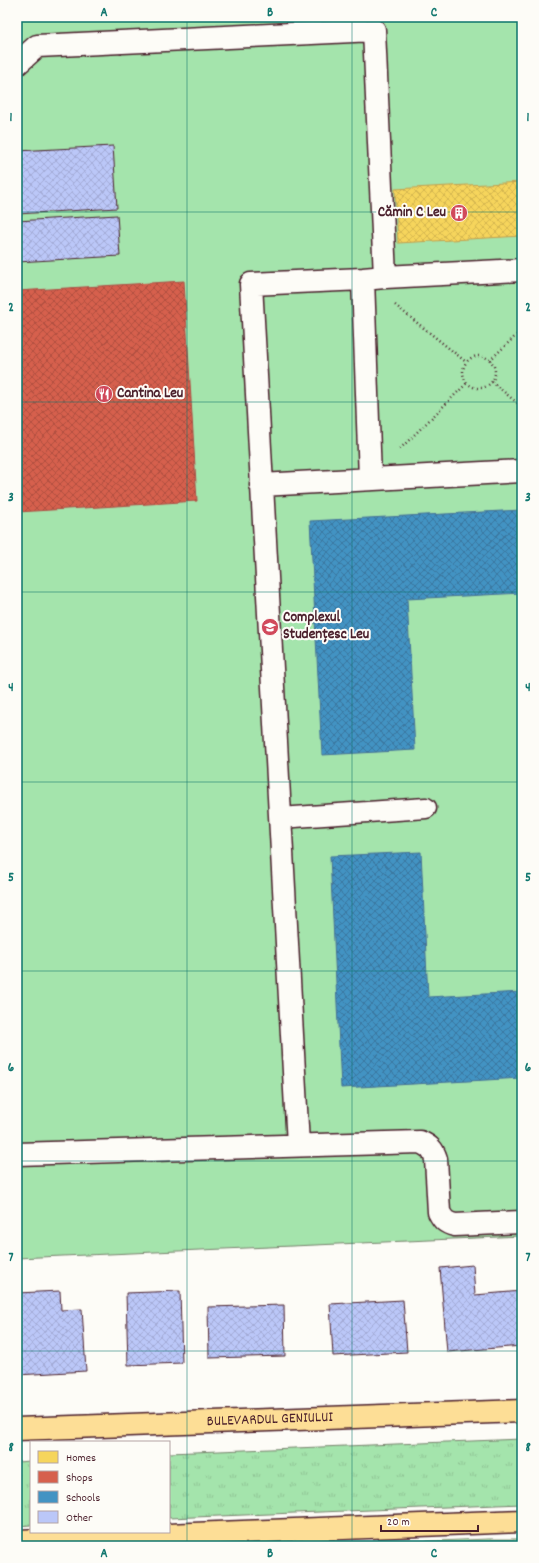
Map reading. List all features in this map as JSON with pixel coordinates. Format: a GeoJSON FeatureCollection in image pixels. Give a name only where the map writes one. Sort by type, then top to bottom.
{"type":"FeatureCollection","features":[{"type":"Feature","properties":{"kind":"main road","name":"BULEVARDUL GENIULUI"},"geometry":{"type":"LineString","coordinates":[[17,1429],[522,1411]]}},
{"type":"Feature","properties":{"kind":"main road"},"geometry":{"type":"LineString","coordinates":[[17,1541],[522,1521]]}},
{"type":"Feature","properties":{"kind":"street"},"geometry":{"type":"LineString","coordinates":[[17,64],[37,46],[374,30],[385,277]]}},
{"type":"Feature","properties":{"kind":"street"},"geometry":{"type":"LineString","coordinates":[[298,1145],[251,284],[522,270]]}},
{"type":"Feature","properties":{"kind":"street"},"geometry":{"type":"LineString","coordinates":[[363,279],[370,479]]}},
{"type":"Feature","properties":{"kind":"street"},"geometry":{"type":"LineString","coordinates":[[261,485],[522,471]]}},
{"type":"Feature","properties":{"kind":"street"},"geometry":{"type":"LineString","coordinates":[[17,1154],[420,1142],[428,1145],[433,1151],[436,1159],[439,1212],[447,1224],[455,1225],[522,1222]]}},
{"type":"Feature","properties":{"kind":"lane"},"geometry":{"type":"LineString","coordinates":[[280,818],[426,808]]}},
{"type":"Feature","properties":{"kind":"path"},"geometry":{"type":"LineString","coordinates":[[363,279],[466,362]]}},
{"type":"Feature","properties":{"kind":"path"},"geometry":{"type":"LineString","coordinates":[[490,360],[522,330]]}},
{"type":"Feature","properties":{"kind":"path"},"geometry":{"type":"LineString","coordinates":[[475,356],[481,356],[490,360],[495,370],[495,375],[492,382],[481,389],[471,387],[463,375],[466,362],[475,356]]}},
{"type":"Feature","properties":{"kind":"path"},"geometry":{"type":"LineString","coordinates":[[492,382],[522,406]]}},
{"type":"Feature","properties":{"kind":"path"},"geometry":{"type":"LineString","coordinates":[[370,479],[467,383]]}},
{"type":"Feature","properties":{"kind":"green space","name":"Complexul Studențesc Leu"},"geometry":{"type":"Polygon","coordinates":[[[17,17],[522,17],[522,1236],[17,1258],[17,17]]]}},
{"type":"Feature","properties":{"kind":"green space"},"geometry":{"type":"Polygon","coordinates":[[[522,1439],[522,1504],[170,1518],[170,1453],[522,1439]]]}},
{"type":"Feature","properties":{"kind":"green space"},"geometry":{"type":"Polygon","coordinates":[[[30,1461],[30,1525],[17,1526],[17,1462],[30,1461]]]}},
{"type":"Feature","properties":{"kind":"green space"},"geometry":{"type":"Polygon","coordinates":[[[522,1539],[522,1546],[301,1546],[522,1539]]]}},
{"type":"Feature","properties":{"kind":"building: Homes","name":"Cămin C Leu"},"geometry":{"type":"Polygon","coordinates":[[[522,182],[522,236],[398,243],[395,189],[522,182]]]}},
{"type":"Feature","properties":{"kind":"building: Shops","name":"Cantina Leu"},"geometry":{"type":"Polygon","coordinates":[[[184,281],[197,501],[18,512],[17,291],[184,281]]]}},
{"type":"Feature","properties":{"kind":"building: Schools"},"geometry":{"type":"Polygon","coordinates":[[[522,510],[522,593],[407,599],[415,750],[322,755],[310,521],[522,510]]]}},
{"type":"Feature","properties":{"kind":"building: Schools"},"geometry":{"type":"Polygon","coordinates":[[[421,852],[428,997],[522,992],[522,1078],[341,1088],[330,856],[421,852]]]}},
{"type":"Feature","properties":{"kind":"building: Other"},"geometry":{"type":"Polygon","coordinates":[[[113,146],[117,208],[17,214],[17,151],[113,146]]]}},
{"type":"Feature","properties":{"kind":"building: Other"},"geometry":{"type":"Polygon","coordinates":[[[117,215],[120,256],[17,262],[17,221],[117,215]]]}},
{"type":"Feature","properties":{"kind":"building: Other"},"geometry":{"type":"Polygon","coordinates":[[[473,1265],[475,1295],[522,1291],[522,1346],[447,1352],[440,1268],[473,1265]]]}},
{"type":"Feature","properties":{"kind":"building: Other"},"geometry":{"type":"Polygon","coordinates":[[[60,1291],[61,1310],[82,1309],[86,1371],[17,1375],[17,1293],[60,1291]]]}},
{"type":"Feature","properties":{"kind":"building: Other"},"geometry":{"type":"Polygon","coordinates":[[[180,1291],[182,1363],[128,1365],[126,1293],[180,1291]]]}},
{"type":"Feature","properties":{"kind":"building: Other"},"geometry":{"type":"Polygon","coordinates":[[[403,1300],[407,1352],[333,1356],[330,1304],[403,1300]]]}},
{"type":"Feature","properties":{"kind":"building: Other"},"geometry":{"type":"Polygon","coordinates":[[[284,1305],[285,1356],[209,1358],[208,1307],[284,1305]]]}},
{"type":"Feature","properties":{"kind":"place","name":"Cămin C Leu"},"geometry":{"type":"Point","coordinates":[459,213]}},
{"type":"Feature","properties":{"kind":"place","name":"Cantina Leu"},"geometry":{"type":"Point","coordinates":[104,394]}},
{"type":"Feature","properties":{"kind":"place","name":"Complexul Studențesc Leu"},"geometry":{"type":"Point","coordinates":[270,627]}}]}
